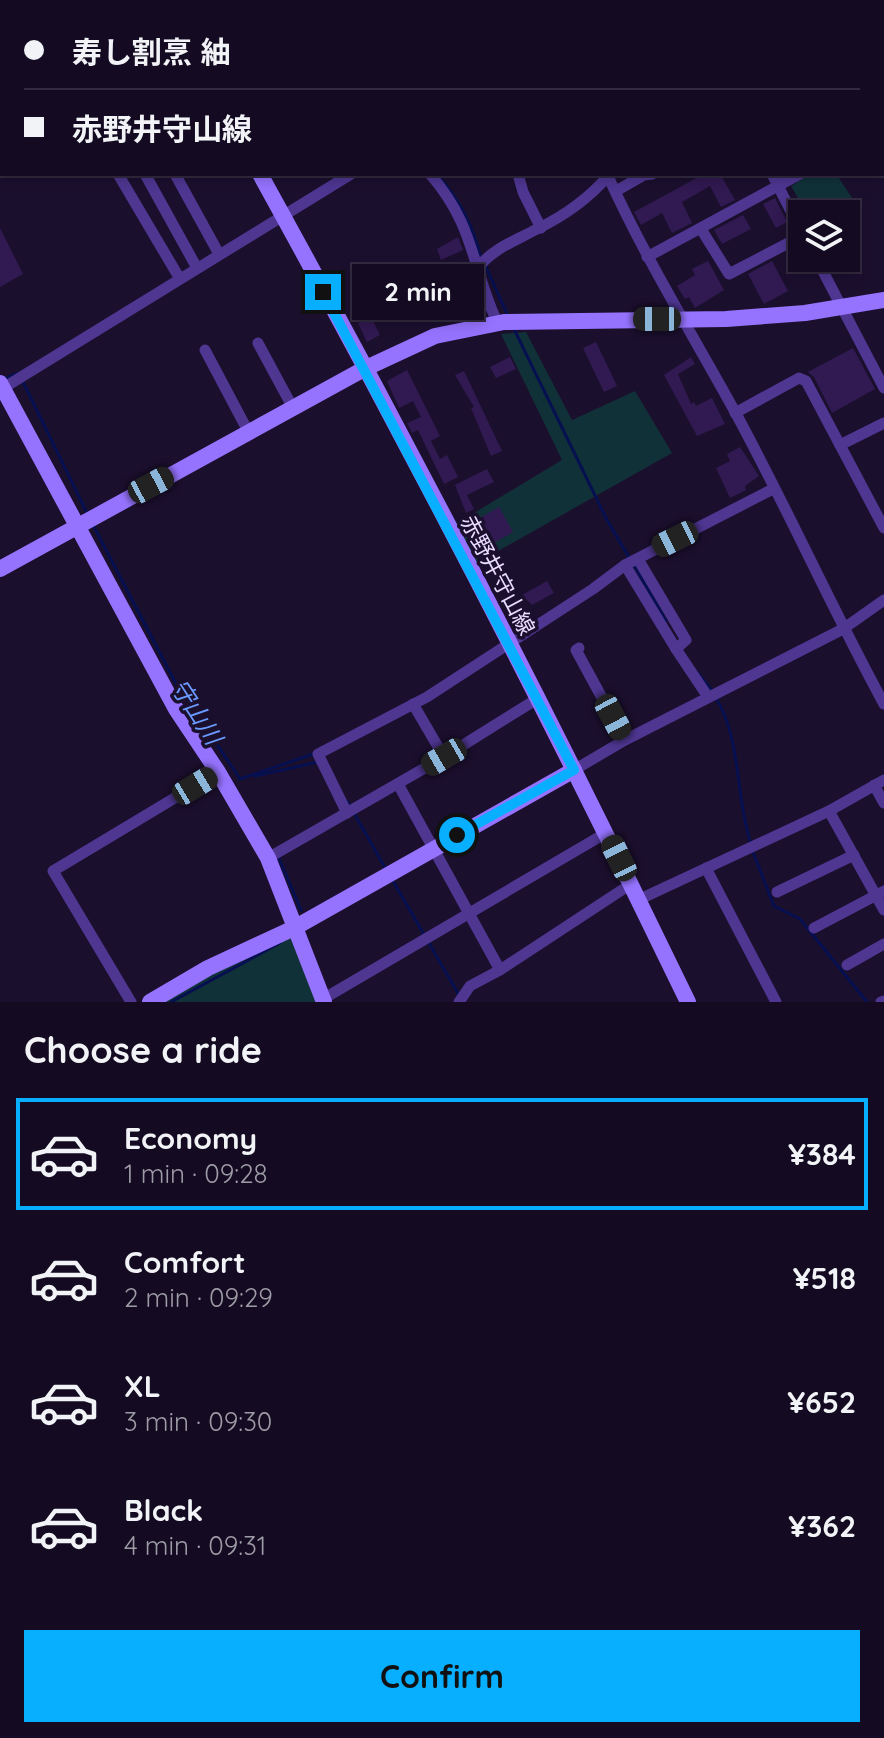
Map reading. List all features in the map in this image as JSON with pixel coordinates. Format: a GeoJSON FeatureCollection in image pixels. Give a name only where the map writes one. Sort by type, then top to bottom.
{"type":"FeatureCollection","features":[{"type":"Feature","properties":{"kind":"street"},"geometry":{"type":"LineString","coordinates":[[119,176],[180,279]]}},
{"type":"Feature","properties":{"kind":"street"},"geometry":{"type":"LineString","coordinates":[[146,176],[197,268]]}},
{"type":"Feature","properties":{"kind":"street"},"geometry":{"type":"LineString","coordinates":[[176,176],[219,254]]}},
{"type":"Feature","properties":{"kind":"street","name":"赤野井守山線"},"geometry":{"type":"LineString","coordinates":[[261,176],[509,643],[688,1002]]}},
{"type":"Feature","properties":{"kind":"street"},"geometry":{"type":"LineString","coordinates":[[348,176],[1,387],[176,709],[218,772],[268,858],[323,1001],[606,833]]}},
{"type":"Feature","properties":{"kind":"street"},"geometry":{"type":"LineString","coordinates":[[519,176],[541,228]]}},
{"type":"Feature","properties":{"kind":"street"},"geometry":{"type":"LineString","coordinates":[[497,322],[477,273],[482,263],[497,248],[541,228],[591,195],[606,176]]}},
{"type":"Feature","properties":{"kind":"street"},"geometry":{"type":"LineString","coordinates":[[608,176],[647,257],[735,413],[884,704]]}},
{"type":"Feature","properties":{"kind":"street"},"geometry":{"type":"LineString","coordinates":[[616,191],[642,176]]}},
{"type":"Feature","properties":{"kind":"street"},"geometry":{"type":"LineString","coordinates":[[773,176],[788,206]]}},
{"type":"Feature","properties":{"kind":"street"},"geometry":{"type":"LineString","coordinates":[[647,257],[797,176]]}},
{"type":"Feature","properties":{"kind":"street"},"geometry":{"type":"LineString","coordinates":[[439,179],[482,263]]}},
{"type":"Feature","properties":{"kind":"street"},"geometry":{"type":"LineString","coordinates":[[701,229],[729,274],[788,242]]}},
{"type":"Feature","properties":{"kind":"street"},"geometry":{"type":"LineString","coordinates":[[824,272],[880,372],[884,388]]}},
{"type":"Feature","properties":{"kind":"street"},"geometry":{"type":"LineString","coordinates":[[0,569],[364,369],[435,336],[497,322],[779,315],[884,300]]}},
{"type":"Feature","properties":{"kind":"street"},"geometry":{"type":"LineString","coordinates":[[258,343],[293,408]]}},
{"type":"Feature","properties":{"kind":"street"},"geometry":{"type":"LineString","coordinates":[[205,350],[249,433]]}},
{"type":"Feature","properties":{"kind":"street"},"geometry":{"type":"LineString","coordinates":[[735,413],[799,378],[806,381],[884,528]]}},
{"type":"Feature","properties":{"kind":"street"},"geometry":{"type":"LineString","coordinates":[[840,445],[884,423]]}},
{"type":"Feature","properties":{"kind":"street"},"geometry":{"type":"LineString","coordinates":[[347,813],[318,754],[413,704],[625,565],[773,489]]}},
{"type":"Feature","properties":{"kind":"street"},"geometry":{"type":"LineString","coordinates":[[638,559],[660,610]]}},
{"type":"Feature","properties":{"kind":"street"},"geometry":{"type":"LineString","coordinates":[[625,565],[686,640],[676,649],[708,697]]}},
{"type":"Feature","properties":{"kind":"street"},"geometry":{"type":"LineString","coordinates":[[150,1002],[208,968],[294,928],[625,740],[843,629],[884,600]]}},
{"type":"Feature","properties":{"kind":"street"},"geometry":{"type":"LineString","coordinates":[[579,648],[576,650],[625,740]]}},
{"type":"Feature","properties":{"kind":"street"},"geometry":{"type":"LineString","coordinates":[[268,858],[444,757],[537,699]]}},
{"type":"Feature","properties":{"kind":"street"},"geometry":{"type":"LineString","coordinates":[[413,704],[444,757]]}},
{"type":"Feature","properties":{"kind":"street"},"geometry":{"type":"LineString","coordinates":[[131,1002],[53,871],[218,772]]}},
{"type":"Feature","properties":{"kind":"street"},"geometry":{"type":"LineString","coordinates":[[638,900],[829,811],[879,782],[884,803]]}},
{"type":"Feature","properties":{"kind":"street"},"geometry":{"type":"LineString","coordinates":[[398,784],[500,970]]}},
{"type":"Feature","properties":{"kind":"street"},"geometry":{"type":"LineString","coordinates":[[829,811],[880,893],[884,910]]}},
{"type":"Feature","properties":{"kind":"street"},"geometry":{"type":"LineString","coordinates":[[777,892],[854,855]]}},
{"type":"Feature","properties":{"kind":"street"},"geometry":{"type":"LineString","coordinates":[[706,868],[776,1002]]}},
{"type":"Feature","properties":{"kind":"street"},"geometry":{"type":"LineString","coordinates":[[459,1002],[470,986],[500,970],[631,884]]}},
{"type":"Feature","properties":{"kind":"street"},"geometry":{"type":"LineString","coordinates":[[814,928],[880,893]]}},
{"type":"Feature","properties":{"kind":"street"},"geometry":{"type":"LineString","coordinates":[[847,965],[884,944]]}},
{"type":"Feature","properties":{"kind":"green space"},"geometry":{"type":"Polygon","coordinates":[[[807,176],[837,176],[854,200],[799,200],[791,186],[807,176]]]}},
{"type":"Feature","properties":{"kind":"green space"},"geometry":{"type":"Polygon","coordinates":[[[526,332],[572,420],[635,391],[672,453],[475,564],[454,525],[562,460],[501,334],[526,332]]]}},
{"type":"Feature","properties":{"kind":"green space"},"geometry":{"type":"Polygon","coordinates":[[[294,928],[324,1002],[150,1002],[294,928]]]}},
{"type":"Feature","properties":{"kind":"building"},"geometry":{"type":"Polygon","coordinates":[[[700,176],[721,176],[735,200],[721,207],[710,186],[682,202],[692,223],[672,233],[662,213],[641,225],[634,212],[700,176]]]}},
{"type":"Feature","properties":{"kind":"building"},"geometry":{"type":"Polygon","coordinates":[[[775,198],[787,222],[776,228],[763,204],[775,198]]]}},
{"type":"Feature","properties":{"kind":"building"},"geometry":{"type":"Polygon","coordinates":[[[743,215],[751,229],[722,244],[714,230],[743,215]]]}},
{"type":"Feature","properties":{"kind":"building"},"geometry":{"type":"Polygon","coordinates":[[[0,228],[23,274],[0,287],[0,228]]]}},
{"type":"Feature","properties":{"kind":"building"},"geometry":{"type":"Polygon","coordinates":[[[458,237],[463,250],[441,260],[437,249],[458,237]]]}},
{"type":"Feature","properties":{"kind":"building"},"geometry":{"type":"Polygon","coordinates":[[[708,261],[724,290],[695,308],[677,286],[695,275],[692,269],[708,261]]]}},
{"type":"Feature","properties":{"kind":"building"},"geometry":{"type":"Polygon","coordinates":[[[772,261],[788,291],[764,304],[748,274],[772,261]]]}},
{"type":"Feature","properties":{"kind":"building"},"geometry":{"type":"Polygon","coordinates":[[[464,270],[474,293],[447,305],[441,289],[454,284],[450,276],[464,270]]]}},
{"type":"Feature","properties":{"kind":"building"},"geometry":{"type":"Polygon","coordinates":[[[371,317],[380,335],[367,342],[358,323],[371,317]]]}},
{"type":"Feature","properties":{"kind":"building"},"geometry":{"type":"Polygon","coordinates":[[[596,342],[617,386],[604,392],[583,348],[596,342]]]}},
{"type":"Feature","properties":{"kind":"building"},"geometry":{"type":"Polygon","coordinates":[[[853,348],[875,389],[832,413],[814,377],[808,372],[853,348]]]}},
{"type":"Feature","properties":{"kind":"building"},"geometry":{"type":"Polygon","coordinates":[[[510,357],[516,369],[496,378],[490,367],[510,357]]]}},
{"type":"Feature","properties":{"kind":"building"},"geometry":{"type":"Polygon","coordinates":[[[691,357],[695,364],[678,374],[691,404],[694,402],[696,406],[712,398],[725,424],[697,436],[664,375],[691,357]]]}},
{"type":"Feature","properties":{"kind":"building"},"geometry":{"type":"Polygon","coordinates":[[[407,370],[440,436],[431,441],[440,459],[447,455],[458,477],[444,484],[418,430],[412,433],[407,423],[421,417],[413,401],[399,408],[387,381],[407,370]]]}},
{"type":"Feature","properties":{"kind":"building"},"geometry":{"type":"Polygon","coordinates":[[[464,371],[502,451],[491,456],[471,408],[474,407],[455,375],[464,371]]]}},
{"type":"Feature","properties":{"kind":"building"},"geometry":{"type":"Polygon","coordinates":[[[740,447],[759,476],[745,486],[746,490],[730,498],[716,468],[730,461],[727,454],[740,447]]]}},
{"type":"Feature","properties":{"kind":"building"},"geometry":{"type":"Polygon","coordinates":[[[487,469],[494,482],[467,495],[474,509],[466,513],[455,485],[487,469]]]}},
{"type":"Feature","properties":{"kind":"building"},"geometry":{"type":"Polygon","coordinates":[[[499,507],[513,532],[490,545],[476,520],[499,507]]]}},
{"type":"Feature","properties":{"kind":"building"},"geometry":{"type":"Polygon","coordinates":[[[547,581],[554,593],[532,605],[522,595],[547,581]]]}},
{"type":"Feature","properties":{"kind":"waterway"},"geometry":{"type":"LineString","coordinates":[[439,176],[464,213],[481,258]]}},
{"type":"Feature","properties":{"kind":"waterway"},"geometry":{"type":"LineString","coordinates":[[485,265],[508,316]]}},
{"type":"Feature","properties":{"kind":"waterway"},"geometry":{"type":"LineString","coordinates":[[513,327],[607,520],[630,559]]}},
{"type":"Feature","properties":{"kind":"waterway","name":"守山川"},"geometry":{"type":"LineString","coordinates":[[4,379],[18,373]]}},
{"type":"Feature","properties":{"kind":"waterway","name":"守山川"},"geometry":{"type":"LineString","coordinates":[[22,380],[87,513]]}},
{"type":"Feature","properties":{"kind":"waterway","name":"守山川"},"geometry":{"type":"LineString","coordinates":[[92,523],[174,680],[240,779],[316,753]]}},
{"type":"Feature","properties":{"kind":"waterway"},"geometry":{"type":"LineString","coordinates":[[634,565],[666,621]]}},
{"type":"Feature","properties":{"kind":"waterway"},"geometry":{"type":"LineString","coordinates":[[697,672],[712,691]]}},
{"type":"Feature","properties":{"kind":"waterway"},"geometry":{"type":"LineString","coordinates":[[716,698],[730,732],[751,844]]}},
{"type":"Feature","properties":{"kind":"waterway"},"geometry":{"type":"LineString","coordinates":[[255,776],[318,762]]}},
{"type":"Feature","properties":{"kind":"waterway","name":"守山川"},"geometry":{"type":"LineString","coordinates":[[347,801],[387,871]]}},
{"type":"Feature","properties":{"kind":"waterway"},"geometry":{"type":"LineString","coordinates":[[753,852],[774,906],[800,919],[867,1002]]}},
{"type":"Feature","properties":{"kind":"waterway","name":"守山川"},"geometry":{"type":"LineString","coordinates":[[278,856],[301,910]]}},
{"type":"Feature","properties":{"kind":"waterway","name":"守山川"},"geometry":{"type":"LineString","coordinates":[[393,881],[459,995]]}},
{"type":"Feature","properties":{"kind":"waterway","name":"守山川"},"geometry":{"type":"LineString","coordinates":[[171,1002],[280,943]]}},
{"type":"Feature","properties":{"kind":"route"},"geometry":{"type":"LineString","coordinates":[[323,292],[574,770],[457,835]]}}]}
